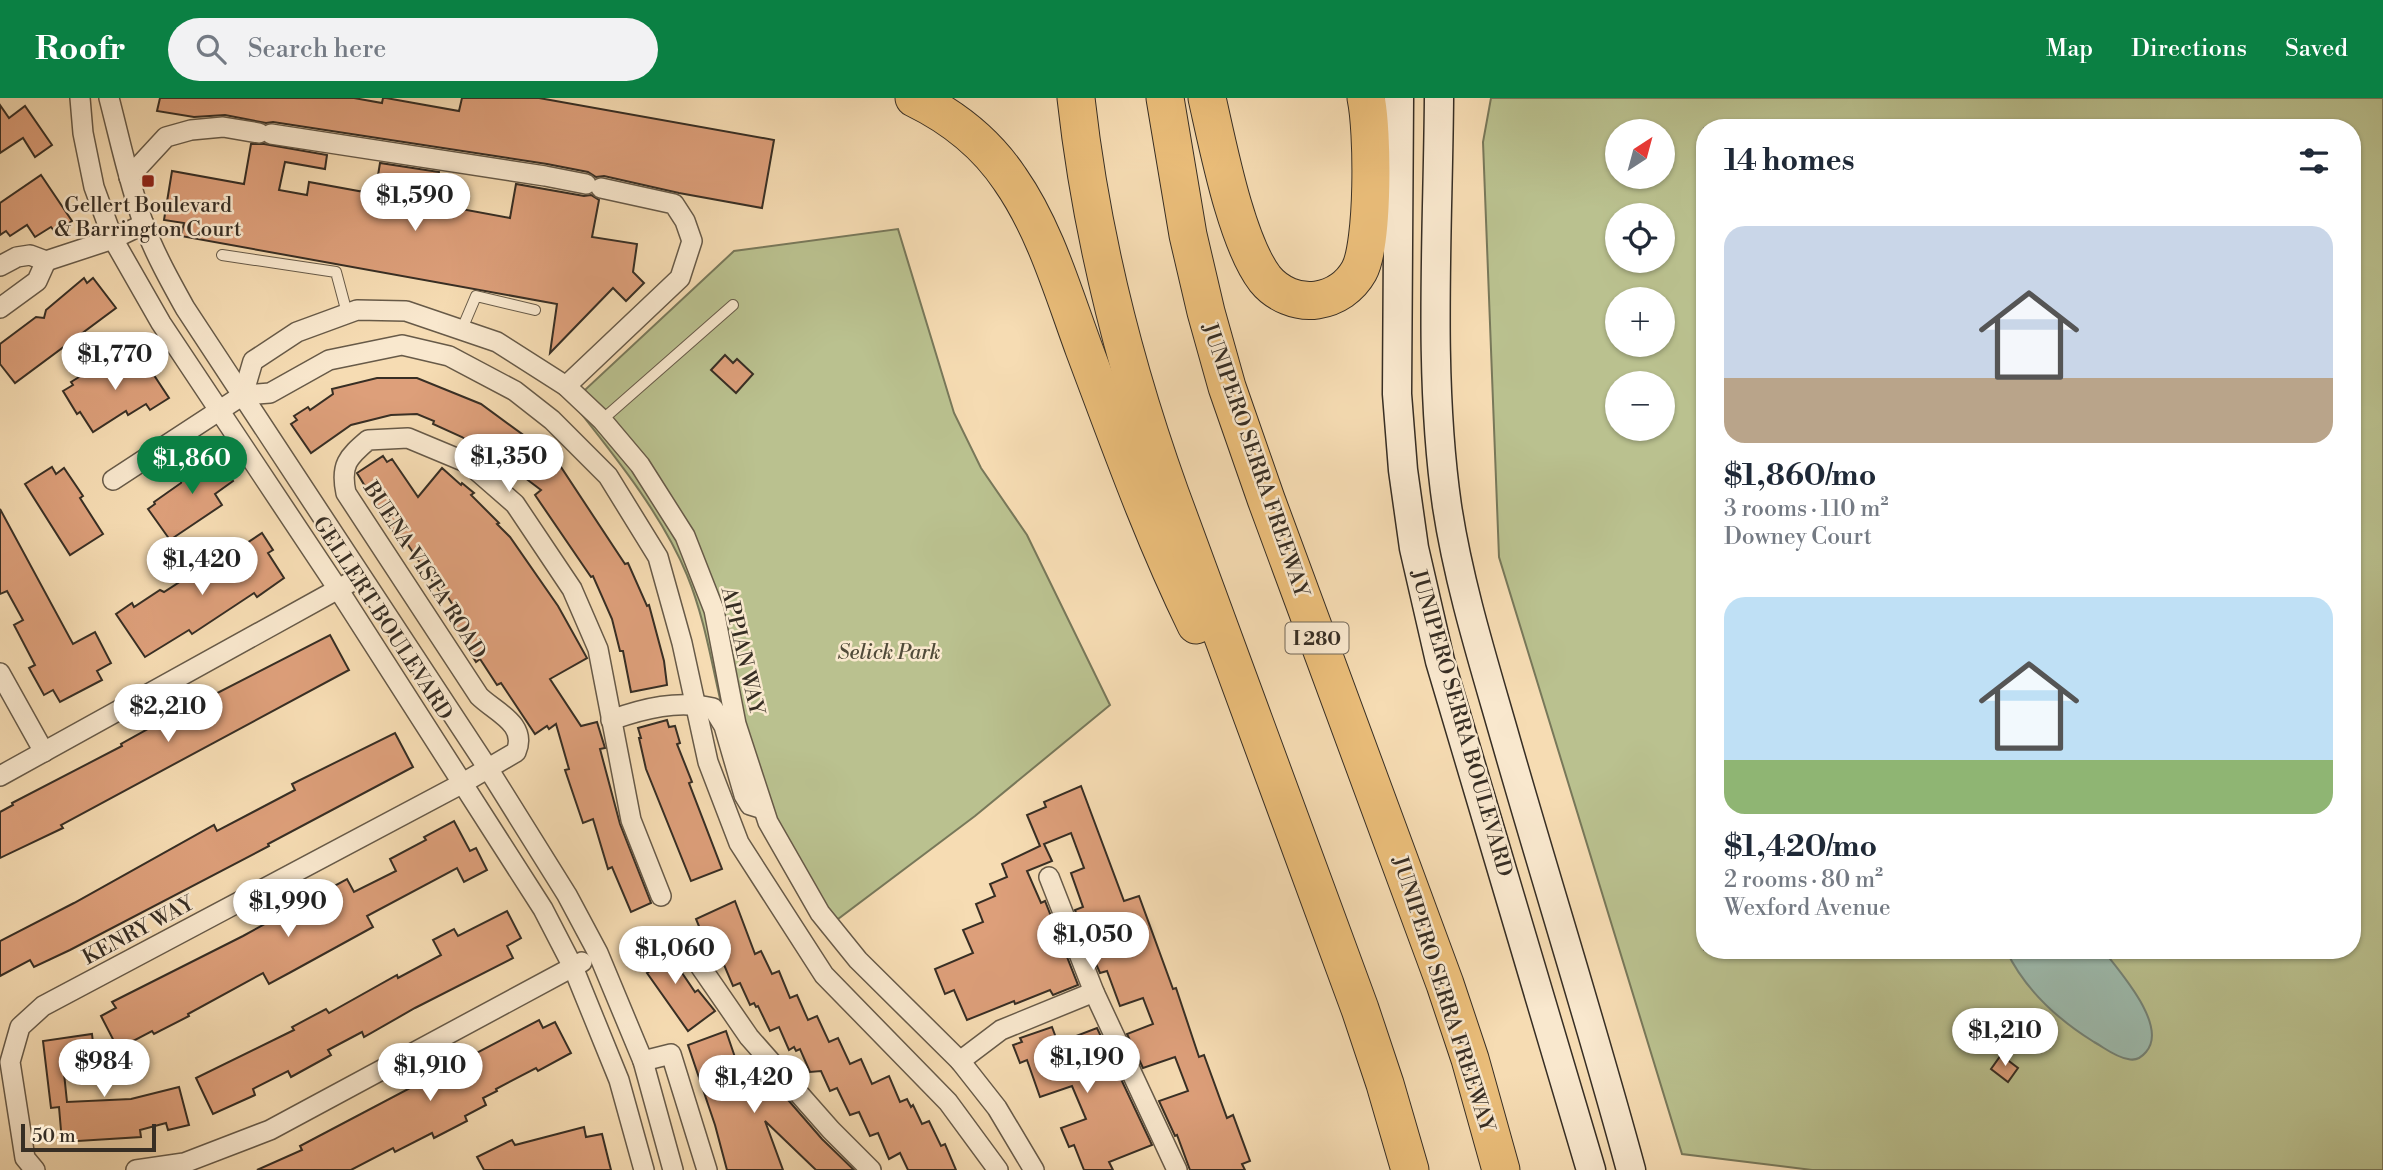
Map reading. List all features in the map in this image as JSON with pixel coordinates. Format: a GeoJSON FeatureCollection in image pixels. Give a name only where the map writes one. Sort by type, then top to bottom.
{"type":"FeatureCollection","features":[{"type":"Feature","properties":{"kind":"highway"},"geometry":{"type":"LineString","coordinates":[[914,98],[941,112],[972,136],[1001,165],[1023,199],[1057,276],[1166,561],[1292,824]]}},
{"type":"Feature","properties":{"kind":"highway"},"geometry":{"type":"LineString","coordinates":[[1076,98],[1096,226],[1132,380],[1170,493],[1369,1033],[1410,1170]]}},
{"type":"Feature","properties":{"kind":"highway","name":"JUNIPERO SERRA FREEWAY"},"geometry":{"type":"LineString","coordinates":[[1165,98],[1188,235],[1227,387],[1445,984],[1501,1170]]}},
{"type":"Feature","properties":{"kind":"highway"},"geometry":{"type":"LineString","coordinates":[[1208,98],[1237,215],[1255,262],[1271,285],[1286,296],[1305,301],[1324,299],[1339,292],[1356,277],[1366,256],[1370,127],[1366,98]]}},
{"type":"Feature","properties":{"kind":"main road","name":"JUNIPERO SERRA BOULEVARD"},"geometry":{"type":"LineString","coordinates":[[1399,98],[1397,394],[1403,470],[1414,548],[1440,661],[1591,1170]]}},
{"type":"Feature","properties":{"kind":"main road","name":"JUNIPERO SERRA BOULEVARD"},"geometry":{"type":"LineString","coordinates":[[1439,98],[1438,392],[1442,470],[1452,534],[1493,697],[1631,1170]]}},
{"type":"Feature","properties":{"kind":"main road"},"geometry":{"type":"LineString","coordinates":[[1438,158],[1446,98]]}},
{"type":"Feature","properties":{"kind":"street","name":"GELLERT BOULEVARD"},"geometry":{"type":"LineString","coordinates":[[80,98],[83,134],[94,187],[113,239],[161,323],[338,589],[542,909],[573,967],[619,1080],[643,1170]]}},
{"type":"Feature","properties":{"kind":"street","name":"GELLERT BOULEVARD"},"geometry":{"type":"LineString","coordinates":[[109,98],[144,224],[162,267],[185,308],[489,769],[567,895],[598,953],[643,1062],[673,1170]]}},
{"type":"Feature","properties":{"kind":"street"},"geometry":{"type":"LineString","coordinates":[[129,177],[166,136],[223,127],[545,176],[674,204],[685,221],[692,241],[680,278],[566,386]]}},
{"type":"Feature","properties":{"kind":"street"},"geometry":{"type":"LineString","coordinates":[[0,266],[17,257],[30,255],[46,261],[113,239],[144,224]]}},
{"type":"Feature","properties":{"kind":"street"},"geometry":{"type":"LineString","coordinates":[[0,308],[37,281],[46,261]]}},
{"type":"Feature","properties":{"kind":"street","name":"APPIAN WAY"},"geometry":{"type":"LineString","coordinates":[[243,395],[253,361],[297,332],[357,310],[407,311],[496,342],[566,386],[602,420],[640,465],[685,536],[714,610],[736,724],[763,809],[820,913],[858,960],[960,1061],[997,1108],[1034,1170]]}},
{"type":"Feature","properties":{"kind":"street"},"geometry":{"type":"LineString","coordinates":[[113,480],[243,395],[270,393],[329,360],[402,345],[449,356],[515,391],[552,421],[608,476],[658,557],[671,597],[708,762],[739,843],[824,975],[948,1102],[998,1170]]}},
{"type":"Feature","properties":{"kind":"street","name":"BUENA VISTA ROAD"},"geometry":{"type":"LineString","coordinates":[[489,769],[516,752],[520,743],[519,734],[508,718],[479,696],[346,493],[343,478],[345,463],[368,440],[408,438],[468,463],[515,504],[572,589],[598,649],[631,820],[662,896]]}},
{"type":"Feature","properties":{"kind":"street"},"geometry":{"type":"LineString","coordinates":[[0,776],[362,575]]}},
{"type":"Feature","properties":{"kind":"street"},"geometry":{"type":"LineString","coordinates":[[0,673],[44,752]]}},
{"type":"Feature","properties":{"kind":"street"},"geometry":{"type":"LineString","coordinates":[[611,720],[635,711],[678,703],[713,708],[721,718],[744,795],[750,805],[763,809]]}},
{"type":"Feature","properties":{"kind":"street","name":"KENRY WAY"},"geometry":{"type":"LineString","coordinates":[[35,1170],[25,1158],[10,1062],[20,1027],[43,1006],[489,769]]}},
{"type":"Feature","properties":{"kind":"street"},"geometry":{"type":"LineString","coordinates":[[1049,877],[1094,992],[1176,1170]]}},
{"type":"Feature","properties":{"kind":"street"},"geometry":{"type":"LineString","coordinates":[[689,950],[749,1037],[871,1170]]}},
{"type":"Feature","properties":{"kind":"street"},"geometry":{"type":"LineString","coordinates":[[136,1170],[184,1163],[270,1130],[598,953]]}},
{"type":"Feature","properties":{"kind":"street"},"geometry":{"type":"LineString","coordinates":[[960,1061],[1001,1030],[1094,992]]}},
{"type":"Feature","properties":{"kind":"street"},"geometry":{"type":"LineString","coordinates":[[643,1062],[671,1054],[707,1170]]}},
{"type":"Feature","properties":{"kind":"lane"},"geometry":{"type":"LineString","coordinates":[[222,255],[336,272],[347,313]]}},
{"type":"Feature","properties":{"kind":"lane"},"geometry":{"type":"LineString","coordinates":[[462,329],[476,296],[536,310]]}},
{"type":"Feature","properties":{"kind":"lane"},"geometry":{"type":"LineString","coordinates":[[602,420],[733,305]]}},
{"type":"Feature","properties":{"kind":"green space"},"geometry":{"type":"Polygon","coordinates":[[[1491,98],[2383,98],[2383,1170],[1812,1170],[1682,1154],[1499,557],[1483,142],[1491,98]]]}},
{"type":"Feature","properties":{"kind":"green space","name":"Selick Park"},"geometry":{"type":"Polygon","coordinates":[[[898,229],[954,413],[981,468],[1027,535],[1110,705],[975,816],[822,931],[780,861],[746,787],[729,735],[700,614],[677,552],[636,485],[572,402],[734,251],[898,229]]]}},
{"type":"Feature","properties":{"kind":"shaded area"},"geometry":{"type":"Polygon","coordinates":[[[2011,959],[2110,959],[2130,985],[2147,1014],[2151,1041],[2146,1052],[2135,1059],[2123,1058],[2080,1033],[2032,991],[2011,959]]]}},
{"type":"Feature","properties":{"kind":"building"},"geometry":{"type":"Polygon","coordinates":[[[160,98],[354,98],[382,103],[383,98],[386,98],[459,111],[462,98],[539,98],[774,140],[762,208],[604,176],[596,177],[588,172],[547,164],[225,115],[194,117],[157,111],[160,98]]]}},
{"type":"Feature","properties":{"kind":"building"},"geometry":{"type":"Polygon","coordinates":[[[0,105],[9,118],[25,106],[52,145],[35,157],[23,138],[0,153],[0,105]]]}},
{"type":"Feature","properties":{"kind":"building"},"geometry":{"type":"Polygon","coordinates":[[[251,144],[327,155],[325,169],[285,162],[279,190],[307,195],[309,182],[375,194],[380,163],[439,172],[434,204],[510,218],[516,184],[591,195],[599,200],[592,237],[637,244],[633,272],[644,283],[626,301],[613,288],[550,353],[557,304],[181,236],[184,223],[164,220],[172,171],[244,184],[251,144]]]}},
{"type":"Feature","properties":{"kind":"building"},"geometry":{"type":"Polygon","coordinates":[[[41,175],[72,221],[55,232],[51,227],[35,237],[27,225],[10,236],[6,231],[0,235],[0,203],[41,175]]]}},
{"type":"Feature","properties":{"kind":"building"},"geometry":{"type":"Polygon","coordinates":[[[84,278],[87,283],[93,278],[116,308],[15,383],[0,364],[0,344],[36,317],[44,318],[46,310],[84,278]]]}},
{"type":"Feature","properties":{"kind":"building"},"geometry":{"type":"Polygon","coordinates":[[[140,354],[169,398],[150,410],[146,404],[128,415],[126,411],[93,432],[80,412],[77,414],[63,391],[73,385],[71,382],[97,366],[100,371],[118,359],[122,366],[140,354]]]}},
{"type":"Feature","properties":{"kind":"building"},"geometry":{"type":"Polygon","coordinates":[[[725,355],[733,363],[737,359],[753,374],[736,393],[711,370],[725,355]]]}},
{"type":"Feature","properties":{"kind":"building"},"geometry":{"type":"Polygon","coordinates":[[[377,378],[417,378],[481,404],[555,458],[625,564],[628,563],[647,606],[649,605],[664,661],[667,685],[631,692],[623,651],[620,651],[612,619],[593,576],[591,577],[535,495],[541,490],[487,449],[485,451],[476,444],[475,446],[417,414],[391,415],[351,425],[311,453],[291,424],[297,420],[294,416],[308,407],[310,410],[333,394],[332,389],[377,378]]]}},
{"type":"Feature","properties":{"kind":"building"},"geometry":{"type":"Polygon","coordinates":[[[211,449],[233,481],[215,494],[222,505],[170,540],[148,509],[181,483],[183,476],[196,467],[196,459],[211,449]]]}},
{"type":"Feature","properties":{"kind":"building"},"geometry":{"type":"Polygon","coordinates":[[[383,456],[387,462],[392,459],[418,497],[442,468],[474,493],[471,495],[510,537],[558,606],[587,658],[550,679],[581,726],[597,722],[605,748],[600,749],[620,824],[651,903],[631,912],[612,867],[608,869],[593,819],[583,823],[565,770],[569,769],[556,724],[535,734],[501,683],[497,685],[480,659],[476,662],[450,620],[459,615],[444,591],[441,593],[404,539],[400,542],[357,473],[383,456]]]}},
{"type":"Feature","properties":{"kind":"building"},"geometry":{"type":"Polygon","coordinates":[[[52,467],[56,474],[64,468],[83,496],[80,498],[103,534],[70,555],[25,484],[52,467]]]}},
{"type":"Feature","properties":{"kind":"building"},"geometry":{"type":"Polygon","coordinates":[[[0,509],[73,644],[95,632],[111,663],[97,671],[102,680],[60,702],[53,690],[44,695],[29,668],[35,665],[14,625],[23,620],[7,591],[0,594],[0,509]]]}},
{"type":"Feature","properties":{"kind":"building"},"geometry":{"type":"Polygon","coordinates":[[[262,533],[273,550],[268,553],[284,578],[257,597],[254,593],[192,634],[189,630],[145,657],[116,614],[132,603],[134,607],[160,590],[164,592],[195,572],[201,573],[262,533]]]}},
{"type":"Feature","properties":{"kind":"building"},"geometry":{"type":"Polygon","coordinates":[[[330,635],[349,670],[61,825],[63,828],[0,858],[0,812],[13,805],[12,803],[122,746],[121,744],[157,724],[330,635]]]}},
{"type":"Feature","properties":{"kind":"building"},"geometry":{"type":"Polygon","coordinates":[[[667,720],[669,727],[675,726],[680,743],[677,744],[692,782],[689,783],[722,869],[691,881],[646,769],[639,738],[638,728],[667,720]]]}},
{"type":"Feature","properties":{"kind":"building"},"geometry":{"type":"Polygon","coordinates":[[[395,733],[413,767],[70,950],[34,967],[30,960],[0,976],[0,941],[214,825],[217,831],[295,790],[292,784],[395,733]]]}},
{"type":"Feature","properties":{"kind":"building"},"geometry":{"type":"Polygon","coordinates":[[[1081,786],[1124,901],[1139,896],[1173,989],[1176,988],[1199,1057],[1204,1055],[1227,1118],[1233,1115],[1250,1161],[1242,1164],[1245,1170],[1190,1170],[1177,1135],[1175,1136],[1159,1101],[1188,1091],[1175,1057],[1143,1068],[1127,1034],[1153,1024],[1143,998],[1120,1006],[1107,971],[1100,973],[1093,957],[1116,948],[1106,919],[1082,928],[1075,910],[1083,907],[1071,873],[1084,868],[1071,833],[1044,844],[1052,861],[1027,871],[1041,903],[1045,901],[1078,985],[1053,995],[1050,990],[1015,1004],[1014,1001],[967,1020],[954,990],[945,994],[935,969],[973,953],[963,930],[983,922],[976,904],[995,896],[990,884],[1007,877],[1002,864],[1040,846],[1027,815],[1046,807],[1044,802],[1081,786]]]}},
{"type":"Feature","properties":{"kind":"building"},"geometry":{"type":"Polygon","coordinates":[[[454,821],[470,851],[476,848],[487,870],[464,882],[457,868],[367,916],[373,927],[269,984],[263,973],[188,1014],[189,1016],[118,1049],[101,1016],[116,1008],[112,1002],[243,936],[347,879],[354,892],[396,871],[390,859],[454,821]]]}},
{"type":"Feature","properties":{"kind":"building"},"geometry":{"type":"Polygon","coordinates":[[[735,901],[755,954],[761,951],[772,974],[779,971],[790,998],[797,995],[808,1020],[817,1016],[829,1042],[838,1038],[850,1064],[861,1059],[872,1084],[889,1076],[900,1102],[907,1099],[911,1107],[913,1105],[922,1124],[929,1121],[941,1146],[945,1144],[956,1170],[908,1170],[900,1153],[889,1159],[878,1133],[870,1136],[859,1112],[850,1115],[837,1088],[830,1091],[821,1071],[810,1072],[800,1049],[796,1051],[794,1047],[789,1050],[779,1027],[770,1031],[758,1006],[754,1003],[750,1005],[740,983],[733,986],[722,960],[714,963],[696,919],[735,901]]]}},
{"type":"Feature","properties":{"kind":"building"},"geometry":{"type":"Polygon","coordinates":[[[507,911],[521,938],[507,946],[513,958],[364,1037],[362,1032],[328,1050],[331,1055],[291,1077],[288,1071],[253,1089],[255,1095],[213,1114],[196,1078],[294,1030],[292,1027],[326,1009],[329,1013],[397,975],[398,978],[441,955],[433,940],[454,929],[458,936],[507,911]]]}},
{"type":"Feature","properties":{"kind":"building"},"geometry":{"type":"Polygon","coordinates":[[[656,941],[663,950],[670,945],[678,959],[674,961],[695,992],[698,990],[715,1011],[688,1031],[647,973],[650,971],[638,953],[656,941]]]}},
{"type":"Feature","properties":{"kind":"building"},"geometry":{"type":"Polygon","coordinates":[[[539,1020],[543,1028],[555,1022],[571,1053],[496,1089],[497,1091],[483,1098],[486,1105],[465,1116],[467,1121],[434,1138],[432,1133],[395,1152],[393,1148],[351,1170],[257,1170],[302,1150],[300,1146],[539,1020]]]}},
{"type":"Feature","properties":{"kind":"building"},"geometry":{"type":"Polygon","coordinates":[[[1052,1027],[1058,1043],[1097,1028],[1152,1145],[1109,1162],[1113,1170],[1084,1170],[1074,1145],[1069,1147],[1061,1128],[1086,1119],[1072,1086],[1040,1097],[1027,1060],[1020,1063],[1013,1045],[1022,1042],[1020,1038],[1052,1027]]]}},
{"type":"Feature","properties":{"kind":"building"},"geometry":{"type":"Polygon","coordinates":[[[726,1031],[749,1098],[769,1078],[822,1139],[854,1170],[816,1170],[765,1121],[783,1170],[727,1170],[688,1045],[726,1031]]]}},
{"type":"Feature","properties":{"kind":"building"},"geometry":{"type":"Polygon","coordinates":[[[92,1034],[96,1069],[64,1073],[67,1102],[131,1099],[179,1087],[189,1125],[168,1130],[166,1123],[140,1130],[141,1137],[62,1142],[59,1107],[51,1108],[43,1041],[92,1034]]]}},
{"type":"Feature","properties":{"kind":"building"},"geometry":{"type":"Polygon","coordinates":[[[2001,1055],[2018,1068],[2008,1082],[1991,1069],[2001,1055]]]}},
{"type":"Feature","properties":{"kind":"building"},"geometry":{"type":"Polygon","coordinates":[[[584,1127],[586,1137],[602,1134],[611,1170],[484,1170],[477,1157],[512,1140],[515,1145],[584,1127]]]}},
{"type":"Feature","properties":{"kind":"place","name":"Gellert Boulevard & Barrington Court"},"geometry":{"type":"Point","coordinates":[148,181]}}]}
